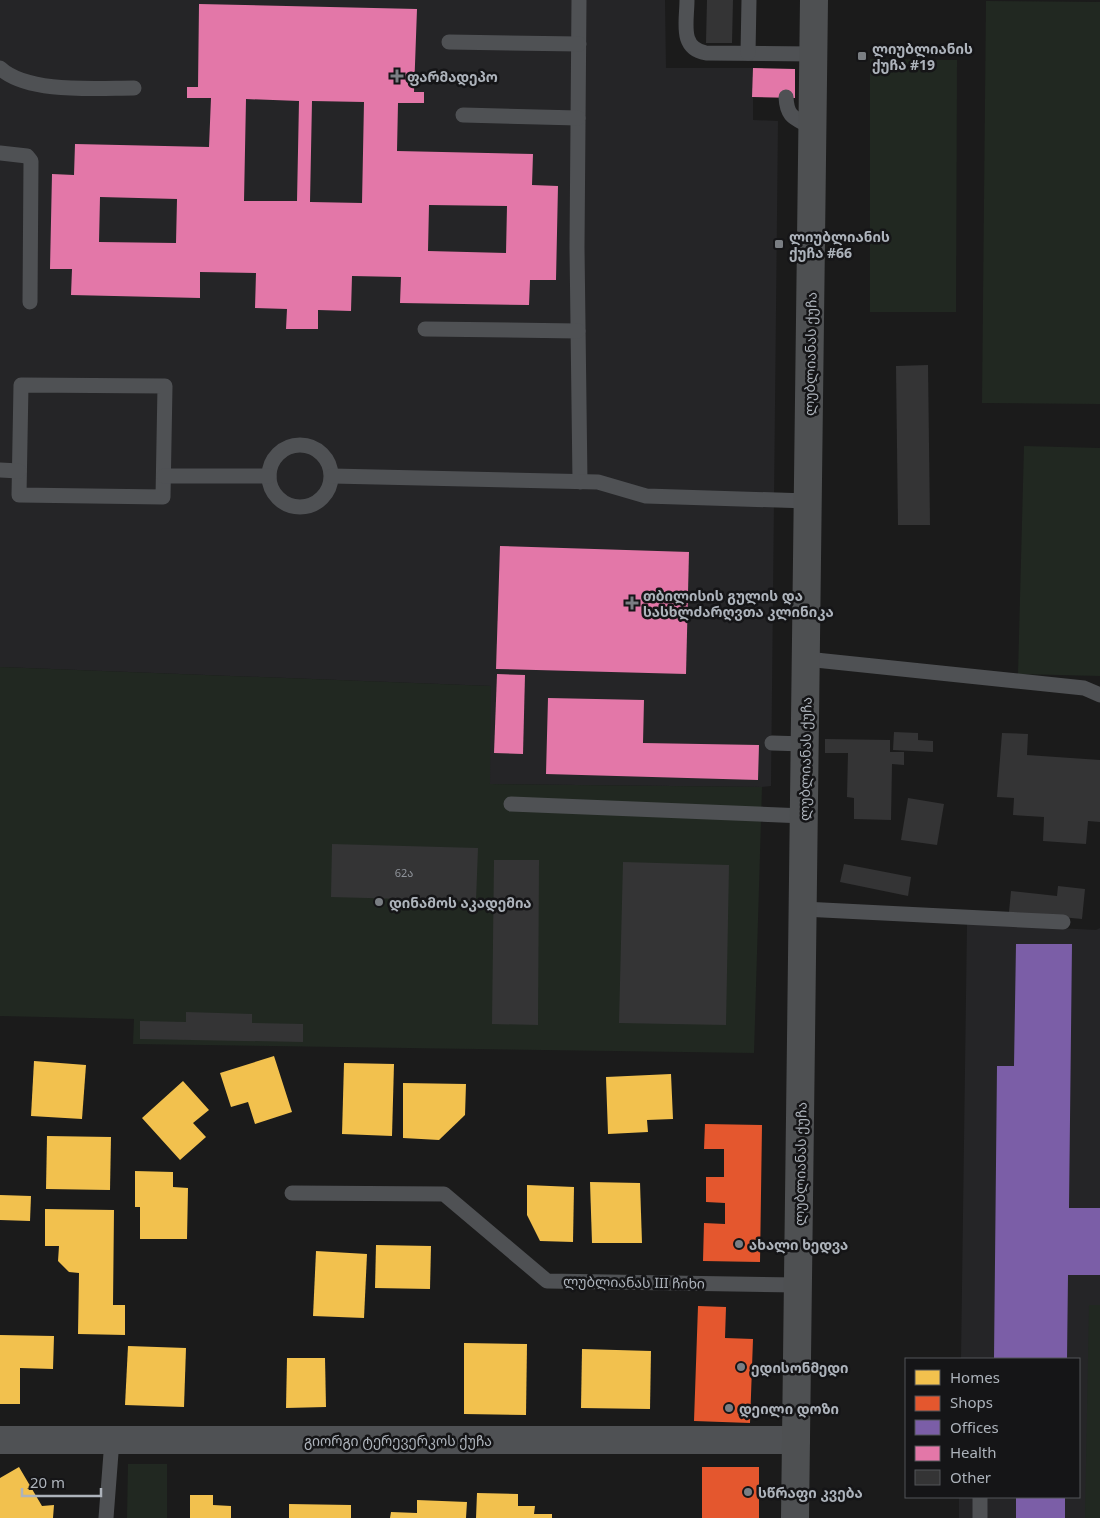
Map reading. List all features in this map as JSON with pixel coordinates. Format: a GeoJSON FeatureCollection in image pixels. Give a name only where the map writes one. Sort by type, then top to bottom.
{"type":"FeatureCollection","features":[{"type":"Feature","properties":{"kind":"street","name":"ლუბლიანას ქუჩა"},"geometry":{"type":"LineString","coordinates":[[795,1518],[814,0]]}},
{"type":"Feature","properties":{"kind":"street","name":"გიორგი ტერევერკოს ქუჩა"},"geometry":{"type":"LineString","coordinates":[[0,1440],[796,1440]]}},
{"type":"Feature","properties":{"kind":"lane"},"geometry":{"type":"LineString","coordinates":[[579,0],[578,331],[580,482]]}},
{"type":"Feature","properties":{"kind":"lane"},"geometry":{"type":"LineString","coordinates":[[687,0],[688,44],[696,51],[706,53],[748,53],[786,61],[814,54]]}},
{"type":"Feature","properties":{"kind":"lane"},"geometry":{"type":"LineString","coordinates":[[748,53],[749,0]]}},
{"type":"Feature","properties":{"kind":"lane"},"geometry":{"type":"LineString","coordinates":[[449,42],[579,44]]}},
{"type":"Feature","properties":{"kind":"lane"},"geometry":{"type":"LineString","coordinates":[[0,68],[8,75],[32,84],[63,87],[134,88]]}},
{"type":"Feature","properties":{"kind":"lane"},"geometry":{"type":"LineString","coordinates":[[786,97],[787,109],[790,114],[813,128]]}},
{"type":"Feature","properties":{"kind":"lane"},"geometry":{"type":"LineString","coordinates":[[463,115],[578,118]]}},
{"type":"Feature","properties":{"kind":"lane"},"geometry":{"type":"LineString","coordinates":[[0,153],[27,156],[31,161],[30,302]]}},
{"type":"Feature","properties":{"kind":"lane"},"geometry":{"type":"LineString","coordinates":[[425,329],[578,331]]}},
{"type":"Feature","properties":{"kind":"lane"},"geometry":{"type":"LineString","coordinates":[[21,385],[165,386],[163,497],[19,496],[19,471],[21,385]]}},
{"type":"Feature","properties":{"kind":"lane"},"geometry":{"type":"LineString","coordinates":[[295,445],[306,445],[316,448],[325,456],[330,465],[332,476],[330,487],[325,496],[316,503],[300,507],[285,503],[276,496],[269,476],[271,465],[276,455],[285,448],[295,445]]}},
{"type":"Feature","properties":{"kind":"lane"},"geometry":{"type":"LineString","coordinates":[[0,470],[19,471]]}},
{"type":"Feature","properties":{"kind":"lane"},"geometry":{"type":"LineString","coordinates":[[164,476],[269,476]]}},
{"type":"Feature","properties":{"kind":"lane"},"geometry":{"type":"LineString","coordinates":[[332,476],[598,482],[646,496],[808,501]]}},
{"type":"Feature","properties":{"kind":"lane"},"geometry":{"type":"LineString","coordinates":[[806,659],[1084,688],[1100,695]]}},
{"type":"Feature","properties":{"kind":"lane"},"geometry":{"type":"LineString","coordinates":[[772,744],[805,744]]}},
{"type":"Feature","properties":{"kind":"lane"},"geometry":{"type":"LineString","coordinates":[[511,804],[804,816]]}},
{"type":"Feature","properties":{"kind":"lane"},"geometry":{"type":"LineString","coordinates":[[803,909],[1063,922]]}},
{"type":"Feature","properties":{"kind":"lane","name":"ლუბლიანას III ჩიხი"},"geometry":{"type":"LineString","coordinates":[[292,1193],[444,1194],[546,1281],[798,1285]]}},
{"type":"Feature","properties":{"kind":"lane"},"geometry":{"type":"LineString","coordinates":[[106,1518],[112,1440]]}},
{"type":"Feature","properties":{"kind":"lane"},"geometry":{"type":"LineString","coordinates":[[980,1498],[980,1518]]}},
{"type":"Feature","properties":{"kind":"shaded area"},"geometry":{"type":"Polygon","coordinates":[[[0,0],[665,0],[666,68],[753,68],[753,120],[778,121],[771,786],[490,784],[490,686],[0,667],[0,0]]]}},
{"type":"Feature","properties":{"kind":"shaded area"},"geometry":{"type":"Polygon","coordinates":[[[986,1],[1100,2],[1100,404],[982,403],[986,1]]]}},
{"type":"Feature","properties":{"kind":"shaded area"},"geometry":{"type":"Polygon","coordinates":[[[870,59],[957,60],[956,312],[870,312],[870,59]]]}},
{"type":"Feature","properties":{"kind":"shaded area"},"geometry":{"type":"Polygon","coordinates":[[[1024,446],[1100,448],[1100,676],[1018,674],[1024,446]]]}},
{"type":"Feature","properties":{"kind":"shaded area","name":"დინამოს აკადემია"},"geometry":{"type":"Polygon","coordinates":[[[0,667],[491,686],[490,784],[762,787],[754,1053],[133,1044],[134,1019],[0,1016],[0,667]]]}},
{"type":"Feature","properties":{"kind":"shaded area"},"geometry":{"type":"Polygon","coordinates":[[[967,923],[1096,930],[1100,928],[1100,1518],[959,1518],[959,1498],[1080,1498],[1080,1358],[961,1358],[967,923]]]}},
{"type":"Feature","properties":{"kind":"shaded area"},"geometry":{"type":"Polygon","coordinates":[[[1089,1305],[1100,1305],[1100,1518],[1085,1518],[1089,1305]]]}},
{"type":"Feature","properties":{"kind":"shaded area"},"geometry":{"type":"Polygon","coordinates":[[[128,1464],[167,1464],[167,1518],[127,1518],[128,1464]]]}},
{"type":"Feature","properties":{"kind":"building: Homes"},"geometry":{"type":"Polygon","coordinates":[[[274,1056],[292,1112],[255,1124],[248,1102],[231,1107],[220,1073],[274,1056]]]}},
{"type":"Feature","properties":{"kind":"building: Homes"},"geometry":{"type":"Polygon","coordinates":[[[34,1061],[86,1065],[82,1119],[31,1116],[34,1061]]]}},
{"type":"Feature","properties":{"kind":"building: Homes"},"geometry":{"type":"Polygon","coordinates":[[[344,1063],[394,1064],[392,1136],[342,1134],[344,1063]]]}},
{"type":"Feature","properties":{"kind":"building: Homes"},"geometry":{"type":"Polygon","coordinates":[[[671,1074],[673,1119],[647,1120],[648,1132],[608,1134],[606,1077],[671,1074]]]}},
{"type":"Feature","properties":{"kind":"building: Homes"},"geometry":{"type":"Polygon","coordinates":[[[183,1081],[209,1110],[193,1123],[206,1137],[180,1160],[142,1118],[183,1081]]]}},
{"type":"Feature","properties":{"kind":"building: Homes"},"geometry":{"type":"Polygon","coordinates":[[[403,1083],[466,1084],[465,1115],[439,1140],[403,1138],[403,1083]]]}},
{"type":"Feature","properties":{"kind":"building: Homes"},"geometry":{"type":"Polygon","coordinates":[[[47,1136],[111,1137],[110,1190],[46,1189],[47,1136]]]}},
{"type":"Feature","properties":{"kind":"building: Homes"},"geometry":{"type":"Polygon","coordinates":[[[135,1171],[173,1172],[173,1187],[188,1188],[187,1239],[140,1239],[140,1207],[135,1207],[135,1171]]]}},
{"type":"Feature","properties":{"kind":"building: Homes"},"geometry":{"type":"Polygon","coordinates":[[[590,1182],[640,1183],[642,1243],[592,1243],[590,1182]]]}},
{"type":"Feature","properties":{"kind":"building: Homes"},"geometry":{"type":"Polygon","coordinates":[[[527,1185],[574,1187],[573,1242],[540,1241],[527,1215],[527,1185]]]}},
{"type":"Feature","properties":{"kind":"building: Homes"},"geometry":{"type":"Polygon","coordinates":[[[0,1195],[31,1196],[30,1221],[0,1220],[0,1195]]]}},
{"type":"Feature","properties":{"kind":"building: Homes"},"geometry":{"type":"Polygon","coordinates":[[[45,1209],[114,1210],[113,1305],[125,1305],[125,1335],[78,1334],[79,1273],[69,1272],[58,1261],[59,1246],[45,1246],[45,1209]]]}},
{"type":"Feature","properties":{"kind":"building: Homes"},"geometry":{"type":"Polygon","coordinates":[[[376,1245],[431,1246],[430,1289],[375,1288],[376,1245]]]}},
{"type":"Feature","properties":{"kind":"building: Homes"},"geometry":{"type":"Polygon","coordinates":[[[316,1251],[367,1254],[364,1318],[313,1316],[316,1251]]]}},
{"type":"Feature","properties":{"kind":"building: Homes"},"geometry":{"type":"Polygon","coordinates":[[[0,1335],[54,1336],[53,1369],[20,1368],[20,1404],[0,1404],[0,1335]]]}},
{"type":"Feature","properties":{"kind":"building: Homes"},"geometry":{"type":"Polygon","coordinates":[[[464,1343],[527,1344],[526,1415],[464,1414],[464,1343]]]}},
{"type":"Feature","properties":{"kind":"building: Homes"},"geometry":{"type":"Polygon","coordinates":[[[128,1346],[186,1348],[184,1407],[125,1405],[128,1346]]]}},
{"type":"Feature","properties":{"kind":"building: Homes"},"geometry":{"type":"Polygon","coordinates":[[[582,1349],[651,1351],[650,1409],[581,1408],[582,1349]]]}},
{"type":"Feature","properties":{"kind":"building: Homes"},"geometry":{"type":"Polygon","coordinates":[[[287,1358],[325,1358],[326,1407],[286,1408],[287,1358]]]}},
{"type":"Feature","properties":{"kind":"building: Homes"},"geometry":{"type":"Polygon","coordinates":[[[19,1467],[42,1506],[54,1505],[53,1518],[0,1518],[0,1478],[19,1467]]]}},
{"type":"Feature","properties":{"kind":"building: Homes"},"geometry":{"type":"Polygon","coordinates":[[[477,1493],[518,1494],[518,1506],[535,1506],[534,1514],[552,1514],[552,1518],[476,1518],[477,1493]]]}},
{"type":"Feature","properties":{"kind":"building: Homes"},"geometry":{"type":"Polygon","coordinates":[[[190,1495],[213,1495],[213,1505],[231,1506],[231,1518],[190,1518],[190,1495]]]}},
{"type":"Feature","properties":{"kind":"building: Homes"},"geometry":{"type":"Polygon","coordinates":[[[417,1500],[467,1502],[466,1518],[390,1518],[391,1512],[417,1513],[417,1500]]]}},
{"type":"Feature","properties":{"kind":"building: Homes"},"geometry":{"type":"Polygon","coordinates":[[[289,1504],[351,1505],[351,1518],[289,1518],[289,1504]]]}},
{"type":"Feature","properties":{"kind":"building: Shops"},"geometry":{"type":"Polygon","coordinates":[[[705,1124],[762,1125],[760,1262],[703,1261],[704,1223],[725,1224],[725,1203],[706,1202],[706,1177],[724,1177],[724,1149],[704,1149],[705,1124]]]}},
{"type":"Feature","properties":{"kind":"building: Shops"},"geometry":{"type":"Polygon","coordinates":[[[698,1306],[726,1307],[725,1338],[753,1339],[750,1423],[694,1421],[698,1306]]]}},
{"type":"Feature","properties":{"kind":"building: Shops"},"geometry":{"type":"Polygon","coordinates":[[[702,1467],[759,1467],[759,1518],[702,1518],[702,1467]]]}},
{"type":"Feature","properties":{"kind":"building: Offices"},"geometry":{"type":"Polygon","coordinates":[[[1016,944],[1072,944],[1069,1208],[1100,1208],[1100,1275],[1068,1275],[1067,1358],[994,1358],[997,1066],[1014,1066],[1016,944]]]}},
{"type":"Feature","properties":{"kind":"building: Offices"},"geometry":{"type":"Polygon","coordinates":[[[1016,1498],[1065,1498],[1065,1518],[1016,1518],[1016,1498]]]}},
{"type":"Feature","properties":{"kind":"building: Health"},"geometry":{"type":"Polygon","coordinates":[[[199,4],[417,9],[414,92],[424,92],[424,103],[398,103],[397,151],[533,154],[532,185],[558,186],[556,280],[530,280],[529,305],[400,303],[401,277],[352,276],[351,311],[318,310],[318,329],[286,329],[287,309],[255,308],[256,273],[200,272],[200,298],[71,295],[72,269],[50,269],[52,174],[74,175],[75,144],[209,147],[211,98],[187,98],[187,87],[198,87],[199,4]],[[246,99],[244,201],[297,201],[299,101],[246,99]],[[312,101],[310,202],[362,203],[364,102],[312,101]],[[100,197],[99,242],[176,243],[177,199],[100,197]],[[429,205],[428,251],[506,253],[507,206],[429,205]]]}},
{"type":"Feature","properties":{"kind":"building: Health"},"geometry":{"type":"Polygon","coordinates":[[[753,68],[795,69],[795,98],[752,97],[753,68]]]}},
{"type":"Feature","properties":{"kind":"building: Health"},"geometry":{"type":"Polygon","coordinates":[[[500,546],[689,552],[686,674],[496,669],[500,546]]]}},
{"type":"Feature","properties":{"kind":"building: Health"},"geometry":{"type":"Polygon","coordinates":[[[497,674],[525,675],[523,754],[494,753],[497,674]]]}},
{"type":"Feature","properties":{"kind":"building: Health"},"geometry":{"type":"Polygon","coordinates":[[[548,698],[644,700],[643,743],[759,745],[758,780],[546,774],[548,698]]]}},
{"type":"Feature","properties":{"kind":"building: Other"},"geometry":{"type":"Polygon","coordinates":[[[707,0],[733,0],[732,43],[706,43],[707,0]]]}},
{"type":"Feature","properties":{"kind":"building: Other"},"geometry":{"type":"Polygon","coordinates":[[[928,365],[930,525],[898,525],[896,366],[928,365]]]}},
{"type":"Feature","properties":{"kind":"building: Other"},"geometry":{"type":"Polygon","coordinates":[[[894,732],[918,733],[918,740],[933,741],[933,752],[893,750],[894,732]]]}},
{"type":"Feature","properties":{"kind":"building: Other"},"geometry":{"type":"Polygon","coordinates":[[[1002,733],[1028,734],[1027,755],[1100,760],[1100,822],[1088,821],[1086,844],[1043,841],[1044,817],[1013,815],[1014,798],[997,797],[1002,733]]]}},
{"type":"Feature","properties":{"kind":"building: Other"},"geometry":{"type":"Polygon","coordinates":[[[825,739],[890,740],[890,752],[904,752],[904,765],[892,764],[891,820],[854,819],[854,798],[847,797],[848,753],[825,753],[825,739]]]}},
{"type":"Feature","properties":{"kind":"building: Other"},"geometry":{"type":"Polygon","coordinates":[[[908,798],[944,804],[937,845],[901,840],[908,798]]]}},
{"type":"Feature","properties":{"kind":"building: Other"},"geometry":{"type":"Polygon","coordinates":[[[332,844],[478,848],[476,901],[331,897],[332,844]]]}},
{"type":"Feature","properties":{"kind":"building: Other"},"geometry":{"type":"Polygon","coordinates":[[[494,860],[539,860],[538,1025],[492,1024],[494,860]]]}},
{"type":"Feature","properties":{"kind":"building: Other"},"geometry":{"type":"Polygon","coordinates":[[[623,862],[729,865],[726,1025],[619,1023],[623,862]]]}},
{"type":"Feature","properties":{"kind":"building: Other"},"geometry":{"type":"Polygon","coordinates":[[[844,864],[911,877],[908,896],[840,882],[844,864]]]}},
{"type":"Feature","properties":{"kind":"building: Other"},"geometry":{"type":"Polygon","coordinates":[[[1058,886],[1085,889],[1082,919],[1009,912],[1011,891],[1057,896],[1058,886]]]}},
{"type":"Feature","properties":{"kind":"building: Other"},"geometry":{"type":"Polygon","coordinates":[[[186,1012],[252,1014],[252,1023],[303,1024],[303,1042],[140,1039],[140,1021],[186,1022],[186,1012]]]}},
{"type":"Feature","properties":{"kind":"place","name":"ლიუბლიანის ქუჩა #19"},"geometry":{"type":"Point","coordinates":[862,56]}},
{"type":"Feature","properties":{"kind":"place","name":"ფარმადეპო"},"geometry":{"type":"Point","coordinates":[397,76]}},
{"type":"Feature","properties":{"kind":"place","name":"ლიუბლიანის ქუჩა #66"},"geometry":{"type":"Point","coordinates":[779,244]}},
{"type":"Feature","properties":{"kind":"place","name":"თბილისის გულის და სასხლძარღვთა კლინიკა"},"geometry":{"type":"Point","coordinates":[632,603]}},
{"type":"Feature","properties":{"kind":"place","name":"დინამოს აკადემია"},"geometry":{"type":"Point","coordinates":[379,902]}},
{"type":"Feature","properties":{"kind":"place","name":"ახალი ხედვა"},"geometry":{"type":"Point","coordinates":[739,1244]}},
{"type":"Feature","properties":{"kind":"place","name":"ედისონმედი"},"geometry":{"type":"Point","coordinates":[741,1367]}},
{"type":"Feature","properties":{"kind":"place","name":"დეილი დოზი"},"geometry":{"type":"Point","coordinates":[729,1408]}},
{"type":"Feature","properties":{"kind":"place","name":"სწრაფი კვება"},"geometry":{"type":"Point","coordinates":[748,1492]}}]}
